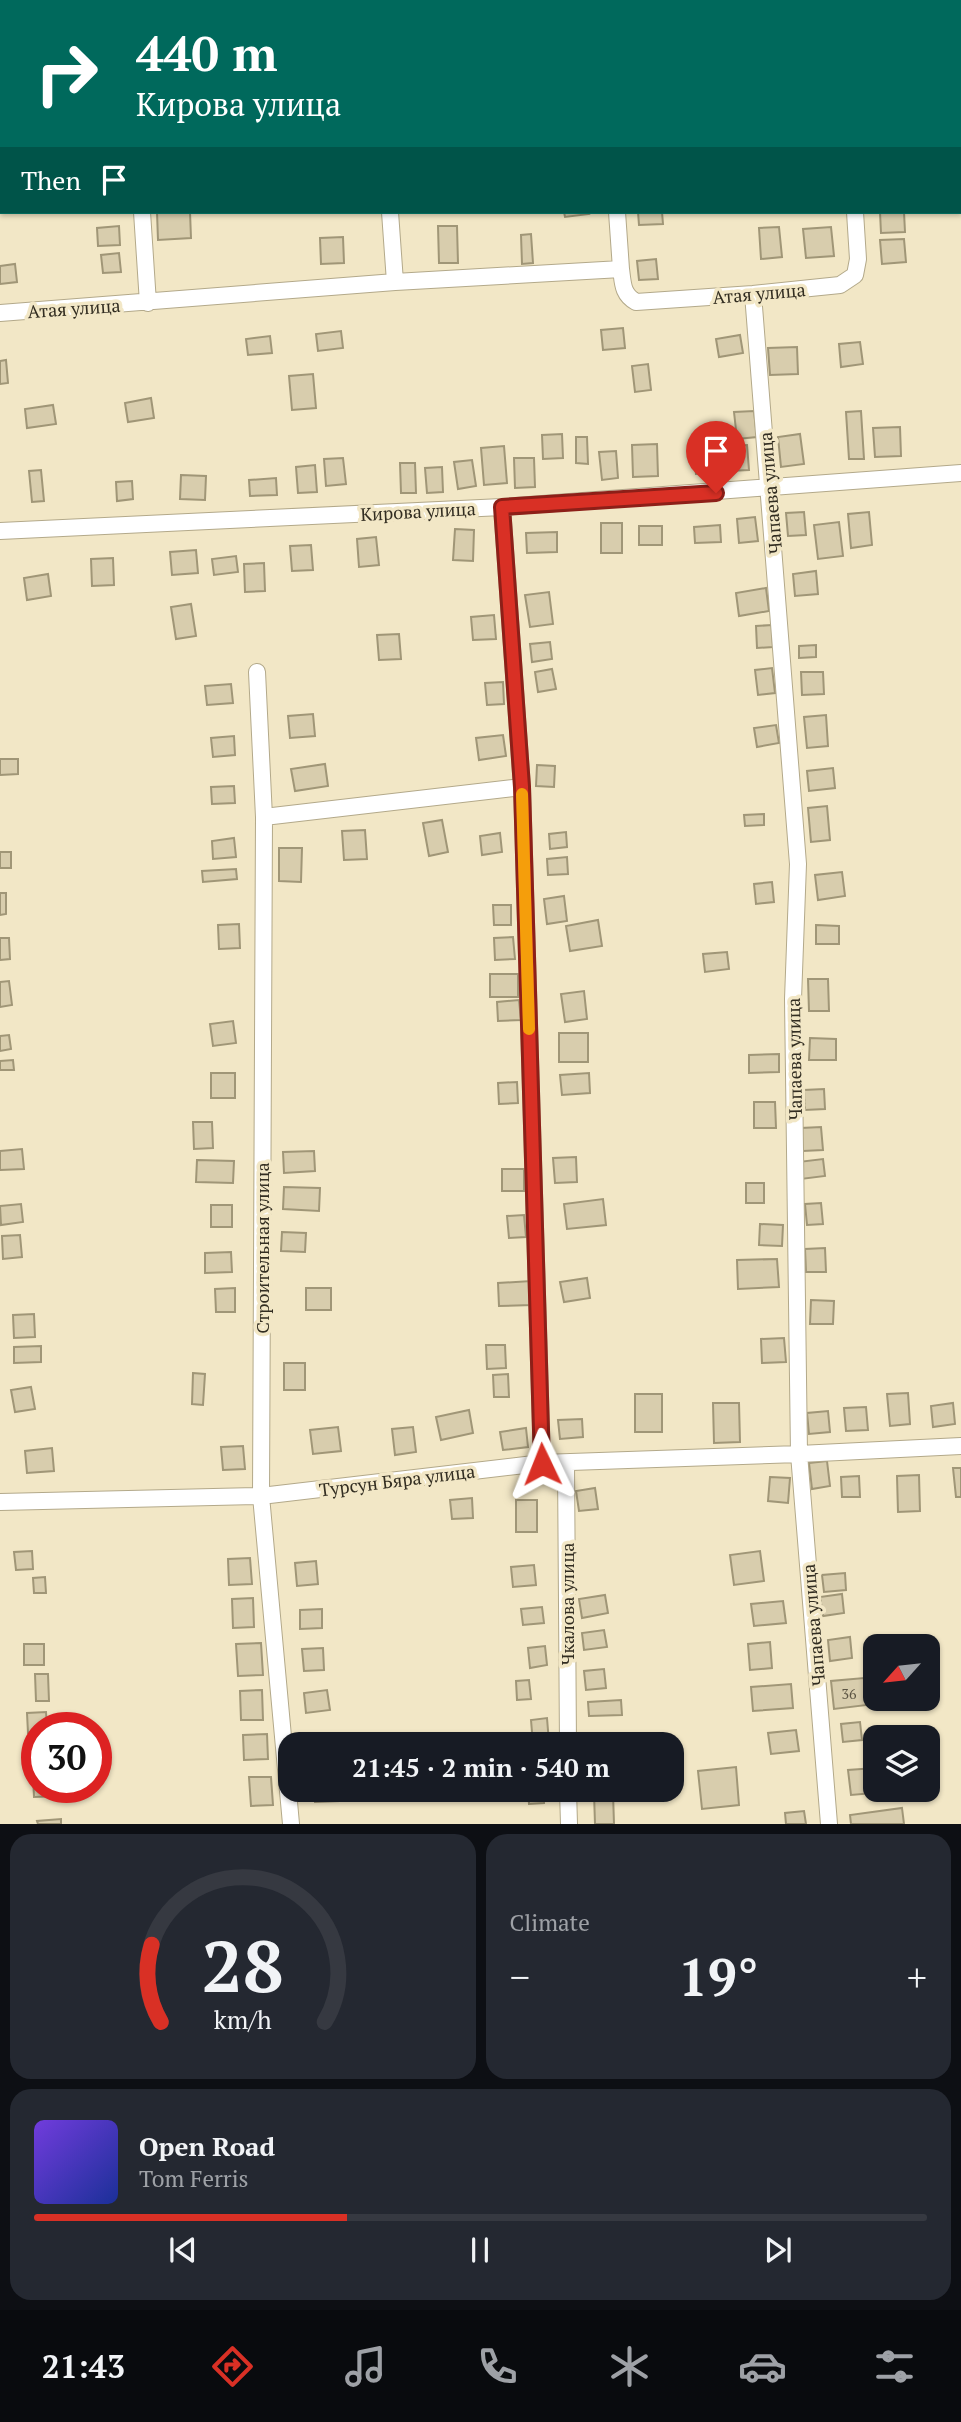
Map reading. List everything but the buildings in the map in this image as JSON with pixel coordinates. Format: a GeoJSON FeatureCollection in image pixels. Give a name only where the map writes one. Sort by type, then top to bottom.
{"type":"FeatureCollection","features":[{"type":"Feature","properties":{"kind":"street"},"geometry":{"type":"LineString","coordinates":[[142,214],[148,303]]}},
{"type":"Feature","properties":{"kind":"street"},"geometry":{"type":"LineString","coordinates":[[390,214],[395,282]]}},
{"type":"Feature","properties":{"kind":"street","name":"Атая улица"},"geometry":{"type":"LineString","coordinates":[[617,214],[624,290],[629,298],[636,302],[840,285],[855,275],[858,259],[855,214]]}},
{"type":"Feature","properties":{"kind":"street","name":"Атая улица"},"geometry":{"type":"LineString","coordinates":[[0,313],[395,282],[621,269]]}},
{"type":"Feature","properties":{"kind":"street","name":"Чапаева улица"},"geometry":{"type":"LineString","coordinates":[[753,294],[798,864],[793,999],[799,1454],[829,1824]]}},
{"type":"Feature","properties":{"kind":"street","name":"Кирова улица"},"geometry":{"type":"LineString","coordinates":[[0,531],[502,507],[961,473]]}},
{"type":"Feature","properties":{"kind":"street"},"geometry":{"type":"LineString","coordinates":[[502,507],[522,787],[542,1464]]}},
{"type":"Feature","properties":{"kind":"street","name":"Строительная улица"},"geometry":{"type":"LineString","coordinates":[[257,672],[264,817],[261,1496],[291,1824]]}},
{"type":"Feature","properties":{"kind":"street"},"geometry":{"type":"LineString","coordinates":[[264,817],[522,787]]}},
{"type":"Feature","properties":{"kind":"street","name":"Турсун Бяра улица"},"geometry":{"type":"LineString","coordinates":[[0,1503],[261,1496],[542,1464],[961,1446]]}},
{"type":"Feature","properties":{"kind":"street","name":"Чкалова улица"},"geometry":{"type":"LineString","coordinates":[[566,1464],[568,1732]]}},
{"type":"Feature","properties":{"kind":"street"},"geometry":{"type":"LineString","coordinates":[[569,1802],[569,1824]]}},
{"type":"Feature","properties":{"kind":"slow traffic"},"geometry":{"type":"LineString","coordinates":[[522,794],[529,1029]]}},
{"type":"Feature","properties":{"kind":"route"},"geometry":{"type":"LineString","coordinates":[[542,1464],[522,787],[502,507],[716,493]]}}]}
